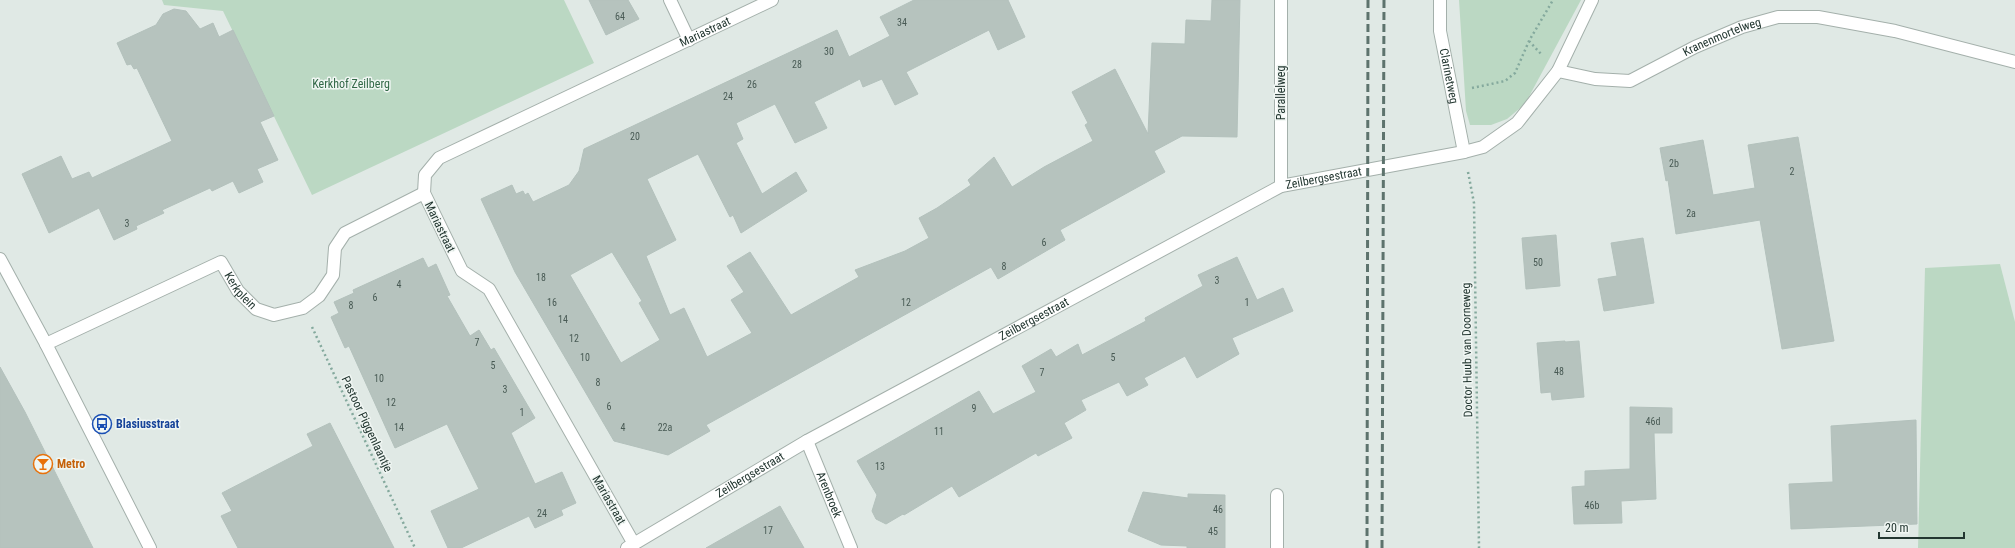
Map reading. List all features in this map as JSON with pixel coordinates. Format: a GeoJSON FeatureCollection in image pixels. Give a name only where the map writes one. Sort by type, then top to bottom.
{"type":"FeatureCollection","features":[{"type":"Feature","properties":{"kind":"street"},"geometry":{"type":"LineString","coordinates":[[670,0],[689,40]]}},
{"type":"Feature","properties":{"kind":"street","name":"Mariastraat"},"geometry":{"type":"LineString","coordinates":[[631,546],[489,289],[462,271],[424,193],[425,175],[439,158],[772,0]]}},
{"type":"Feature","properties":{"kind":"street","name":"Parallelweg"},"geometry":{"type":"LineString","coordinates":[[1281,0],[1281,186]]}},
{"type":"Feature","properties":{"kind":"street","name":"Clarinetweg"},"geometry":{"type":"LineString","coordinates":[[1440,0],[1440,31],[1464,152]]}},
{"type":"Feature","properties":{"kind":"street"},"geometry":{"type":"LineString","coordinates":[[1464,152],[1483,147],[1517,123],[1558,71],[1592,0]]}},
{"type":"Feature","properties":{"kind":"street","name":"Kranenmortelweg"},"geometry":{"type":"LineString","coordinates":[[1558,71],[1595,79],[1630,81],[1695,47],[1742,27],[1778,17],[1818,16],[1895,31],[2015,62]]}},
{"type":"Feature","properties":{"kind":"street","name":"Zeilbergsestraat"},"geometry":{"type":"LineString","coordinates":[[631,546],[808,441],[1281,186],[1464,152]]}},
{"type":"Feature","properties":{"kind":"street","name":"Kerkplein"},"geometry":{"type":"LineString","coordinates":[[46,344],[221,262],[238,291],[256,309],[274,315],[302,308],[320,296],[333,275],[335,248],[344,233],[424,193]]}},
{"type":"Feature","properties":{"kind":"street"},"geometry":{"type":"LineString","coordinates":[[0,259],[46,344],[150,548]]}},
{"type":"Feature","properties":{"kind":"street","name":"Arenbroek"},"geometry":{"type":"LineString","coordinates":[[808,441],[851,548]]}},
{"type":"Feature","properties":{"kind":"street"},"geometry":{"type":"LineString","coordinates":[[1277,495],[1277,548]]}},
{"type":"Feature","properties":{"kind":"path"},"geometry":{"type":"LineString","coordinates":[[1452,92],[1505,81],[1515,73],[1529,42],[1553,0]]}},
{"type":"Feature","properties":{"kind":"path","name":"Doctor Huub van Doorneweg"},"geometry":{"type":"LineString","coordinates":[[1464,152],[1474,203],[1479,548]]}},
{"type":"Feature","properties":{"kind":"path","name":"Pastoor Piggenlaantje"},"geometry":{"type":"LineString","coordinates":[[302,308],[415,548]]}},
{"type":"Feature","properties":{"kind":"green space","name":"Kerkhof Zeilberg"},"geometry":{"type":"Polygon","coordinates":[[[162,0],[564,0],[594,63],[312,195],[223,11],[164,5],[162,0]]]}},
{"type":"Feature","properties":{"kind":"green space"},"geometry":{"type":"Polygon","coordinates":[[[1459,0],[1581,0],[1525,104],[1507,119],[1491,125],[1470,125],[1466,111],[1459,0]]]}},
{"type":"Feature","properties":{"kind":"green space"},"geometry":{"type":"Polygon","coordinates":[[[2000,264],[2015,322],[2015,548],[1918,548],[1925,268],[2000,264]]]}},
{"type":"Feature","properties":{"kind":"building"},"geometry":{"type":"Polygon","coordinates":[[[589,0],[628,0],[639,19],[606,35],[589,0]]]}},
{"type":"Feature","properties":{"kind":"building"},"geometry":{"type":"Polygon","coordinates":[[[914,0],[1008,0],[1025,37],[998,50],[989,30],[906,72],[918,94],[895,105],[882,79],[863,87],[860,79],[814,102],[827,128],[795,143],[775,104],[736,123],[743,139],[736,143],[762,194],[796,172],[807,191],[741,233],[733,215],[730,217],[698,154],[647,179],[676,240],[646,256],[670,315],[684,308],[707,357],[752,333],[731,300],[744,292],[727,266],[750,252],[791,315],[859,277],[855,270],[905,251],[929,238],[919,218],[937,208],[971,185],[968,180],[994,157],[1012,187],[1044,167],[1093,141],[1085,125],[1088,123],[1072,92],[1115,69],[1148,134],[1152,43],[1185,44],[1186,20],[1211,21],[1212,0],[1240,0],[1237,137],[1182,136],[1154,151],[1165,172],[1060,230],[1065,240],[998,279],[991,267],[706,425],[710,431],[668,455],[614,441],[515,272],[481,199],[512,185],[516,194],[523,191],[525,195],[528,193],[533,202],[569,185],[579,171],[584,149],[837,30],[849,57],[890,36],[880,17],[914,0]],[[612,252],[570,275],[621,363],[660,340],[639,303],[642,301],[612,252]]]}},
{"type":"Feature","properties":{"kind":"building"},"geometry":{"type":"Polygon","coordinates":[[[174,9],[186,11],[200,29],[213,23],[219,37],[233,30],[274,116],[260,122],[278,160],[257,169],[263,182],[239,193],[233,181],[212,191],[210,188],[162,210],[164,213],[136,226],[137,229],[114,240],[99,208],[49,233],[22,174],[61,156],[72,179],[89,172],[92,178],[172,141],[137,68],[134,69],[131,64],[127,65],[117,43],[156,25],[163,14],[174,9]]]}},
{"type":"Feature","properties":{"kind":"building"},"geometry":{"type":"Polygon","coordinates":[[[1798,137],[1834,341],[1782,349],[1760,220],[1676,234],[1668,180],[1666,181],[1660,148],[1703,140],[1713,195],[1755,188],[1748,145],[1798,137]]]}},
{"type":"Feature","properties":{"kind":"building"},"geometry":{"type":"Polygon","coordinates":[[[1556,235],[1560,286],[1526,289],[1522,238],[1556,235]]]}},
{"type":"Feature","properties":{"kind":"building"},"geometry":{"type":"Polygon","coordinates":[[[1643,238],[1654,303],[1604,311],[1598,279],[1617,276],[1611,243],[1643,238]]]}},
{"type":"Feature","properties":{"kind":"building"},"geometry":{"type":"Polygon","coordinates":[[[1237,257],[1257,300],[1283,288],[1293,311],[1232,338],[1239,354],[1197,378],[1185,356],[1144,378],[1148,385],[1127,396],[1119,382],[1081,400],[1086,410],[1064,423],[1072,438],[1038,456],[1036,453],[959,497],[952,486],[886,524],[876,519],[872,511],[877,495],[857,461],[979,391],[993,414],[1036,392],[1022,366],[1051,349],[1056,357],[1078,344],[1082,355],[1146,321],[1145,318],[1203,286],[1198,275],[1237,257]]]}},
{"type":"Feature","properties":{"kind":"building"},"geometry":{"type":"Polygon","coordinates":[[[423,258],[428,268],[436,264],[450,295],[447,296],[470,336],[479,330],[491,350],[494,348],[535,418],[511,433],[535,484],[562,472],[576,503],[561,510],[563,515],[535,528],[529,516],[461,548],[448,548],[431,511],[479,489],[447,424],[395,448],[349,346],[345,348],[331,317],[339,313],[334,302],[354,293],[353,290],[423,258]]]}},
{"type":"Feature","properties":{"kind":"building"},"geometry":{"type":"Polygon","coordinates":[[[1579,341],[1584,397],[1552,400],[1551,392],[1541,393],[1537,343],[1579,341]]]}},
{"type":"Feature","properties":{"kind":"building"},"geometry":{"type":"Polygon","coordinates":[[[0,367],[25,412],[93,548],[0,548],[0,367]]]}},
{"type":"Feature","properties":{"kind":"building"},"geometry":{"type":"Polygon","coordinates":[[[1630,407],[1672,408],[1672,433],[1654,433],[1656,499],[1621,501],[1622,523],[1574,524],[1572,487],[1585,486],[1585,471],[1630,469],[1630,407]]]}},
{"type":"Feature","properties":{"kind":"building"},"geometry":{"type":"Polygon","coordinates":[[[1916,420],[1917,524],[1791,529],[1789,484],[1833,482],[1831,426],[1916,420]]]}},
{"type":"Feature","properties":{"kind":"building"},"geometry":{"type":"Polygon","coordinates":[[[330,423],[394,548],[238,548],[221,516],[232,511],[222,493],[313,446],[307,434],[330,423]]]}},
{"type":"Feature","properties":{"kind":"building"},"geometry":{"type":"Polygon","coordinates":[[[1143,492],[1188,498],[1188,494],[1225,495],[1225,548],[1187,548],[1187,546],[1161,545],[1128,531],[1143,492]]]}},
{"type":"Feature","properties":{"kind":"building"},"geometry":{"type":"Polygon","coordinates":[[[780,506],[804,548],[706,548],[780,506]]]}},
{"type":"Feature","properties":{"kind":"railway"},"geometry":{"type":"LineString","coordinates":[[1367,548],[1368,0]]}},
{"type":"Feature","properties":{"kind":"railway"},"geometry":{"type":"LineString","coordinates":[[1382,548],[1384,0]]}},
{"type":"Feature","properties":{"kind":"place","name":"Blasiusstraat"},"geometry":{"type":"Point","coordinates":[102,424]}},
{"type":"Feature","properties":{"kind":"place","name":"Metro"},"geometry":{"type":"Point","coordinates":[43,464]}}]}
